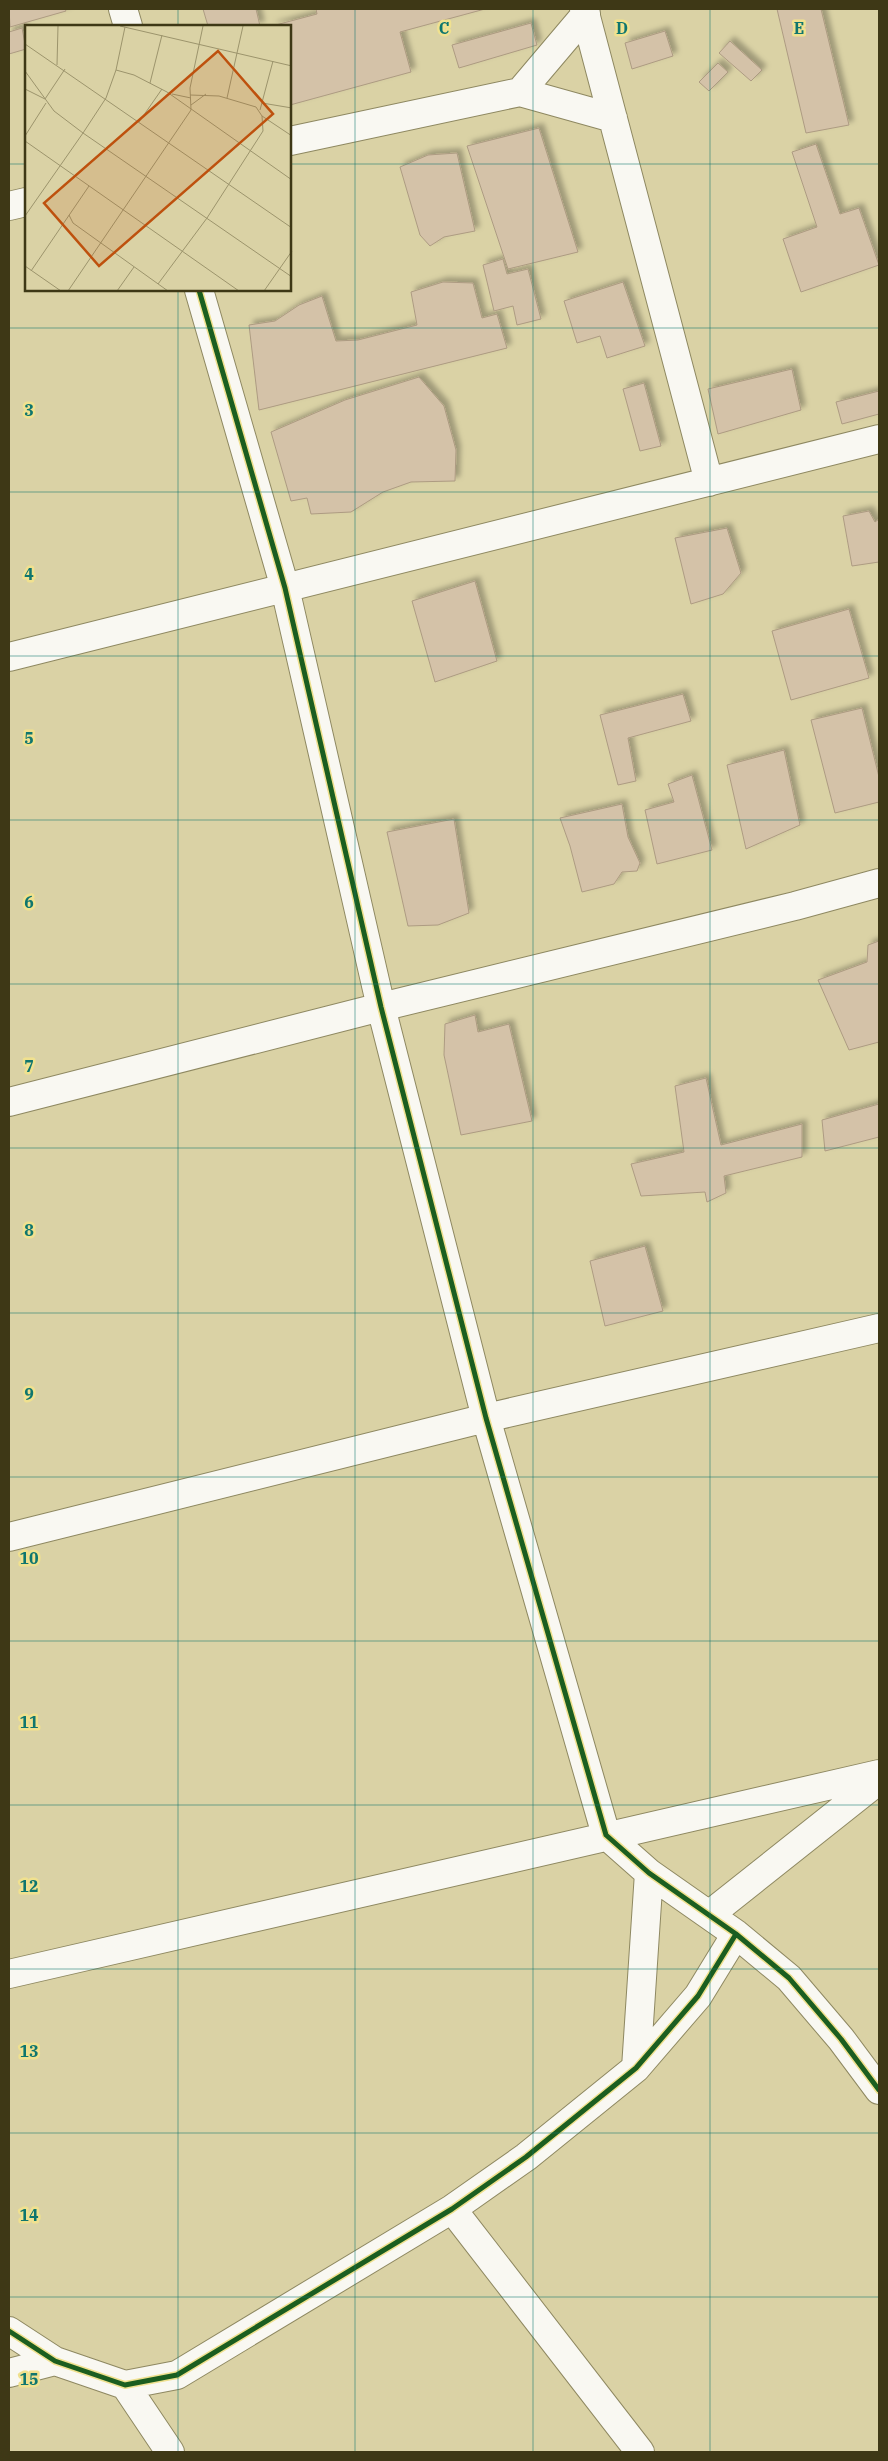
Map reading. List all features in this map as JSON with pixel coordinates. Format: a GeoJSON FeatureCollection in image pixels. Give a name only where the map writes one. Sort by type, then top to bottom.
{"type":"FeatureCollection","features":[{"type":"Feature","properties":{"kind":"street"},"geometry":{"type":"LineString","coordinates":[[123,9],[128,25]]}},
{"type":"Feature","properties":{"kind":"street"},"geometry":{"type":"LineString","coordinates":[[520,92],[585,11]]}},
{"type":"Feature","properties":{"kind":"street"},"geometry":{"type":"LineString","coordinates":[[585,11],[709,482]]}},
{"type":"Feature","properties":{"kind":"street"},"geometry":{"type":"LineString","coordinates":[[291,141],[520,92],[613,118]]}},
{"type":"Feature","properties":{"kind":"street"},"geometry":{"type":"LineString","coordinates":[[9,206],[25,202]]}},
{"type":"Feature","properties":{"kind":"street"},"geometry":{"type":"LineString","coordinates":[[199,291],[285,588],[381,1007],[486,1418],[606,1835],[649,1873],[736,1934],[788,1978],[841,2039],[879,2090]]}},
{"type":"Feature","properties":{"kind":"street"},"geometry":{"type":"LineString","coordinates":[[9,657],[879,439]]}},
{"type":"Feature","properties":{"kind":"street"},"geometry":{"type":"LineString","coordinates":[[9,1102],[381,1007],[795,906],[879,883]]}},
{"type":"Feature","properties":{"kind":"street"},"geometry":{"type":"LineString","coordinates":[[9,1537],[486,1418],[878,1334]]}},
{"type":"Feature","properties":{"kind":"street"},"geometry":{"type":"LineString","coordinates":[[9,1974],[606,1835],[879,1774]]}},
{"type":"Feature","properties":{"kind":"street"},"geometry":{"type":"LineString","coordinates":[[709,1915],[879,1780]]}},
{"type":"Feature","properties":{"kind":"street"},"geometry":{"type":"LineString","coordinates":[[636,2068],[649,1873]]}},
{"type":"Feature","properties":{"kind":"street"},"geometry":{"type":"LineString","coordinates":[[9,2332],[56,2361],[125,2385],[177,2374],[452,2209],[526,2157],[636,2068],[698,1996],[736,1934]]}},
{"type":"Feature","properties":{"kind":"street"},"geometry":{"type":"LineString","coordinates":[[452,2209],[640,2452]]}},
{"type":"Feature","properties":{"kind":"street"},"geometry":{"type":"LineString","coordinates":[[9,2373],[56,2361]]}},
{"type":"Feature","properties":{"kind":"street"},"geometry":{"type":"LineString","coordinates":[[125,2385],[170,2452]]}},
{"type":"Feature","properties":{"kind":"building"},"geometry":{"type":"Polygon","coordinates":[[[9,9],[65,9],[66,11],[10,27],[9,9]]]}},
{"type":"Feature","properties":{"kind":"building"},"geometry":{"type":"Polygon","coordinates":[[[203,9],[256,9],[260,25],[208,25],[203,9]]]}},
{"type":"Feature","properties":{"kind":"building"},"geometry":{"type":"Polygon","coordinates":[[[316,9],[485,9],[400,32],[411,72],[291,105],[291,25],[276,25],[317,14],[316,9]]]}},
{"type":"Feature","properties":{"kind":"building"},"geometry":{"type":"Polygon","coordinates":[[[777,9],[821,9],[849,125],[806,133],[777,9]]]}},
{"type":"Feature","properties":{"kind":"building"},"geometry":{"type":"Polygon","coordinates":[[[531,23],[537,45],[459,68],[452,45],[531,23]]]}},
{"type":"Feature","properties":{"kind":"building"},"geometry":{"type":"Polygon","coordinates":[[[22,28],[25,49],[9,54],[9,32],[22,28]]]}},
{"type":"Feature","properties":{"kind":"building"},"geometry":{"type":"Polygon","coordinates":[[[665,31],[673,56],[632,69],[625,43],[665,31]]]}},
{"type":"Feature","properties":{"kind":"building"},"geometry":{"type":"Polygon","coordinates":[[[730,41],[762,70],[751,81],[719,53],[730,41]]]}},
{"type":"Feature","properties":{"kind":"building"},"geometry":{"type":"Polygon","coordinates":[[[718,63],[728,72],[709,91],[699,82],[718,63]]]}},
{"type":"Feature","properties":{"kind":"building"},"geometry":{"type":"Polygon","coordinates":[[[539,128],[578,252],[508,269],[467,146],[539,128]]]}},
{"type":"Feature","properties":{"kind":"building"},"geometry":{"type":"Polygon","coordinates":[[[816,144],[840,214],[859,208],[879,265],[801,292],[783,239],[817,227],[792,152],[816,144]]]}},
{"type":"Feature","properties":{"kind":"building"},"geometry":{"type":"Polygon","coordinates":[[[457,153],[475,231],[444,237],[430,246],[420,235],[400,167],[428,155],[457,153]]]}},
{"type":"Feature","properties":{"kind":"building"},"geometry":{"type":"Polygon","coordinates":[[[503,259],[507,274],[528,269],[541,319],[517,325],[513,306],[494,311],[483,265],[503,259]]]}},
{"type":"Feature","properties":{"kind":"building"},"geometry":{"type":"Polygon","coordinates":[[[443,282],[473,283],[482,318],[497,314],[507,348],[259,410],[249,325],[275,321],[299,305],[322,296],[336,341],[358,340],[417,325],[411,292],[443,282]]]}},
{"type":"Feature","properties":{"kind":"building"},"geometry":{"type":"Polygon","coordinates":[[[623,282],[645,346],[607,358],[600,336],[577,343],[564,301],[623,282]]]}},
{"type":"Feature","properties":{"kind":"building"},"geometry":{"type":"Polygon","coordinates":[[[792,369],[801,410],[718,434],[708,389],[792,369]]]}},
{"type":"Feature","properties":{"kind":"building"},"geometry":{"type":"Polygon","coordinates":[[[419,377],[444,406],[456,450],[455,481],[411,482],[383,492],[351,512],[311,514],[307,498],[291,501],[271,432],[345,400],[419,377]]]}},
{"type":"Feature","properties":{"kind":"building"},"geometry":{"type":"Polygon","coordinates":[[[644,383],[661,446],[640,451],[623,389],[644,383]]]}},
{"type":"Feature","properties":{"kind":"building"},"geometry":{"type":"Polygon","coordinates":[[[879,391],[879,414],[842,424],[836,402],[879,391]]]}},
{"type":"Feature","properties":{"kind":"building"},"geometry":{"type":"Polygon","coordinates":[[[869,511],[875,522],[879,519],[879,562],[852,566],[843,516],[869,511]]]}},
{"type":"Feature","properties":{"kind":"building"},"geometry":{"type":"Polygon","coordinates":[[[727,528],[741,573],[723,594],[691,604],[675,538],[727,528]]]}},
{"type":"Feature","properties":{"kind":"building"},"geometry":{"type":"Polygon","coordinates":[[[475,581],[497,661],[435,682],[412,601],[475,581]]]}},
{"type":"Feature","properties":{"kind":"building"},"geometry":{"type":"Polygon","coordinates":[[[849,609],[869,678],[791,700],[772,631],[849,609]]]}},
{"type":"Feature","properties":{"kind":"building"},"geometry":{"type":"Polygon","coordinates":[[[683,694],[691,721],[628,738],[636,781],[618,785],[600,715],[683,694]]]}},
{"type":"Feature","properties":{"kind":"building"},"geometry":{"type":"Polygon","coordinates":[[[862,708],[879,777],[879,802],[835,813],[811,720],[862,708]]]}},
{"type":"Feature","properties":{"kind":"building"},"geometry":{"type":"Polygon","coordinates":[[[784,750],[800,825],[746,849],[727,765],[784,750]]]}},
{"type":"Feature","properties":{"kind":"building"},"geometry":{"type":"Polygon","coordinates":[[[692,775],[712,850],[657,864],[645,810],[674,802],[668,784],[692,775]]]}},
{"type":"Feature","properties":{"kind":"building"},"geometry":{"type":"Polygon","coordinates":[[[622,804],[628,837],[640,863],[637,871],[622,872],[614,884],[582,892],[570,846],[560,818],[622,804]]]}},
{"type":"Feature","properties":{"kind":"building"},"geometry":{"type":"Polygon","coordinates":[[[454,819],[469,913],[438,925],[408,926],[387,832],[454,819]]]}},
{"type":"Feature","properties":{"kind":"building"},"geometry":{"type":"Polygon","coordinates":[[[879,941],[879,1042],[849,1050],[818,980],[867,962],[868,945],[879,941]]]}},
{"type":"Feature","properties":{"kind":"building"},"geometry":{"type":"Polygon","coordinates":[[[475,1015],[478,1032],[509,1024],[532,1121],[461,1135],[444,1055],[445,1024],[475,1015]]]}},
{"type":"Feature","properties":{"kind":"building"},"geometry":{"type":"Polygon","coordinates":[[[706,1078],[721,1145],[802,1124],[802,1157],[724,1176],[726,1193],[707,1202],[705,1192],[641,1196],[631,1164],[684,1152],[675,1086],[706,1078]]]}},
{"type":"Feature","properties":{"kind":"building"},"geometry":{"type":"Polygon","coordinates":[[[879,1104],[879,1137],[825,1151],[822,1120],[879,1104]]]}},
{"type":"Feature","properties":{"kind":"building"},"geometry":{"type":"Polygon","coordinates":[[[645,1246],[663,1311],[605,1326],[590,1261],[645,1246]]]}},
{"type":"Feature","properties":{"kind":"cycle path"},"geometry":{"type":"LineString","coordinates":[[199,291],[285,588],[381,1007],[486,1418],[606,1835],[649,1873],[736,1934],[789,1978],[841,2039],[879,2090]]}},
{"type":"Feature","properties":{"kind":"cycle path"},"geometry":{"type":"LineString","coordinates":[[9,2331],[55,2361],[125,2385],[177,2375],[452,2209],[526,2157],[636,2068],[698,1996],[736,1934]]}}]}
